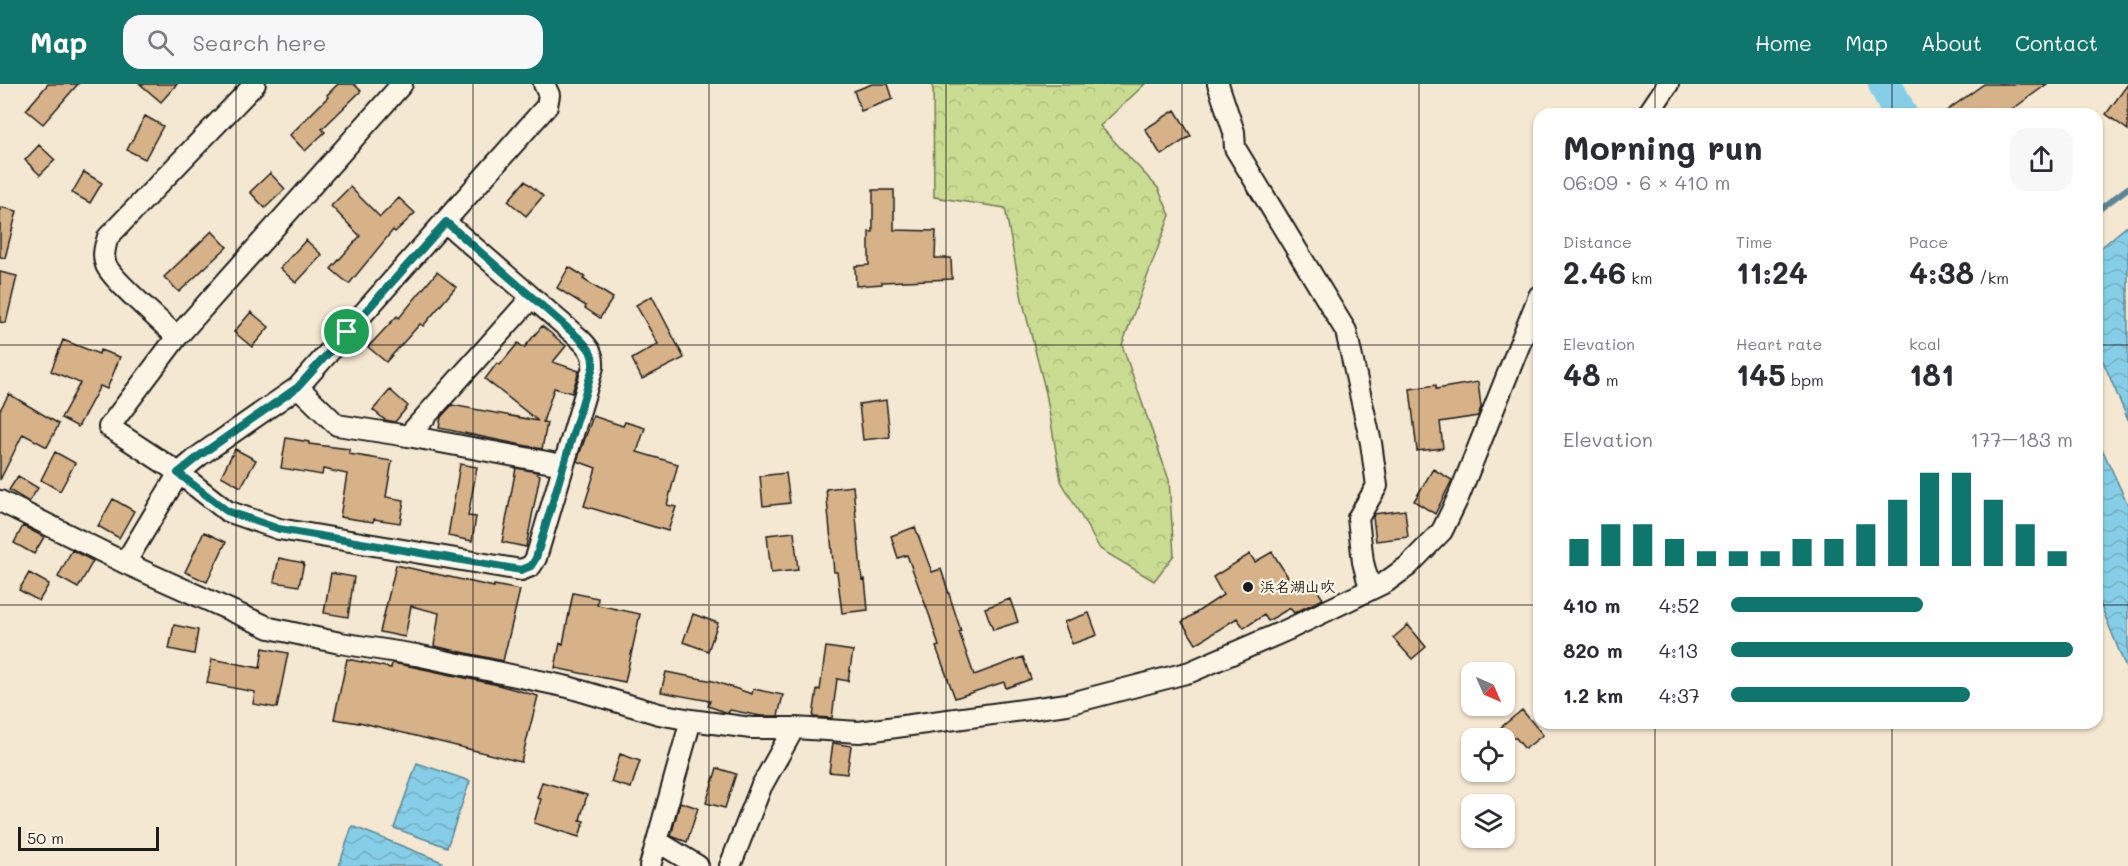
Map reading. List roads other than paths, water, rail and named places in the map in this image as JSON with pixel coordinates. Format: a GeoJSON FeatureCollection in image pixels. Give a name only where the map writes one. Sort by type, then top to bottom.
{"type":"FeatureCollection","features":[{"type":"Feature","properties":{"kind":"street"},"geometry":{"type":"LineString","coordinates":[[177,337],[114,277],[105,265],[104,248],[108,237],[255,84]]}},
{"type":"Feature","properties":{"kind":"street"},"geometry":{"type":"LineString","coordinates":[[402,84],[177,337],[109,427],[178,473],[227,511],[279,529],[521,570],[531,566],[536,558],[551,512],[594,357],[589,347],[446,222]]}},
{"type":"Feature","properties":{"kind":"street"},"geometry":{"type":"LineString","coordinates":[[125,563],[178,473],[298,387],[547,106],[549,95],[544,84]]}},
{"type":"Feature","properties":{"kind":"street"},"geometry":{"type":"LineString","coordinates":[[1218,84],[1234,132],[1235,148],[1346,331],[1371,443],[1377,486],[1358,518],[1363,562],[1370,589]]}},
{"type":"Feature","properties":{"kind":"street"},"geometry":{"type":"LineString","coordinates":[[1652,108],[1668,84]]}},
{"type":"Feature","properties":{"kind":"street"},"geometry":{"type":"LineString","coordinates":[[408,436],[531,298]]}},
{"type":"Feature","properties":{"kind":"street"},"geometry":{"type":"LineString","coordinates":[[0,501],[125,563],[270,628],[340,643],[416,655],[568,687],[659,714],[691,720],[751,728],[859,732],[1067,704],[1190,672],[1289,629],[1386,582],[1408,566],[1442,531],[1458,498],[1533,311]]}},
{"type":"Feature","properties":{"kind":"street"},"geometry":{"type":"LineString","coordinates":[[298,387],[337,425],[563,465]]}},
{"type":"Feature","properties":{"kind":"street"},"geometry":{"type":"LineString","coordinates":[[650,866],[691,720]]}},
{"type":"Feature","properties":{"kind":"street"},"geometry":{"type":"LineString","coordinates":[[730,866],[761,787],[794,728]]}},
{"type":"Feature","properties":{"kind":"street"},"geometry":{"type":"LineString","coordinates":[[657,841],[698,866]]}},
{"type":"Feature","properties":{"kind":"water"},"geometry":{"type":"Polygon","coordinates":[[[2128,225],[2128,420],[2103,361],[2103,246],[2128,225]]]}},
{"type":"Feature","properties":{"kind":"water"},"geometry":{"type":"Polygon","coordinates":[[[2103,451],[2128,505],[2128,673],[2103,611],[2103,451]]]}},
{"type":"Feature","properties":{"kind":"water"},"geometry":{"type":"Polygon","coordinates":[[[417,763],[470,781],[447,847],[394,828],[417,763]]]}},
{"type":"Feature","properties":{"kind":"water"},"geometry":{"type":"Polygon","coordinates":[[[352,826],[442,862],[440,866],[339,866],[352,826]]]}},
{"type":"Feature","properties":{"kind":"waterway"},"geometry":{"type":"LineString","coordinates":[[1885,84],[1897,108]]}},
{"type":"Feature","properties":{"kind":"waterway"},"geometry":{"type":"LineString","coordinates":[[2103,207],[2128,188]]}},
{"type":"Feature","properties":{"kind":"place","name":"浜名湖山吹"},"geometry":{"type":"Point","coordinates":[1248,587]}}]}
